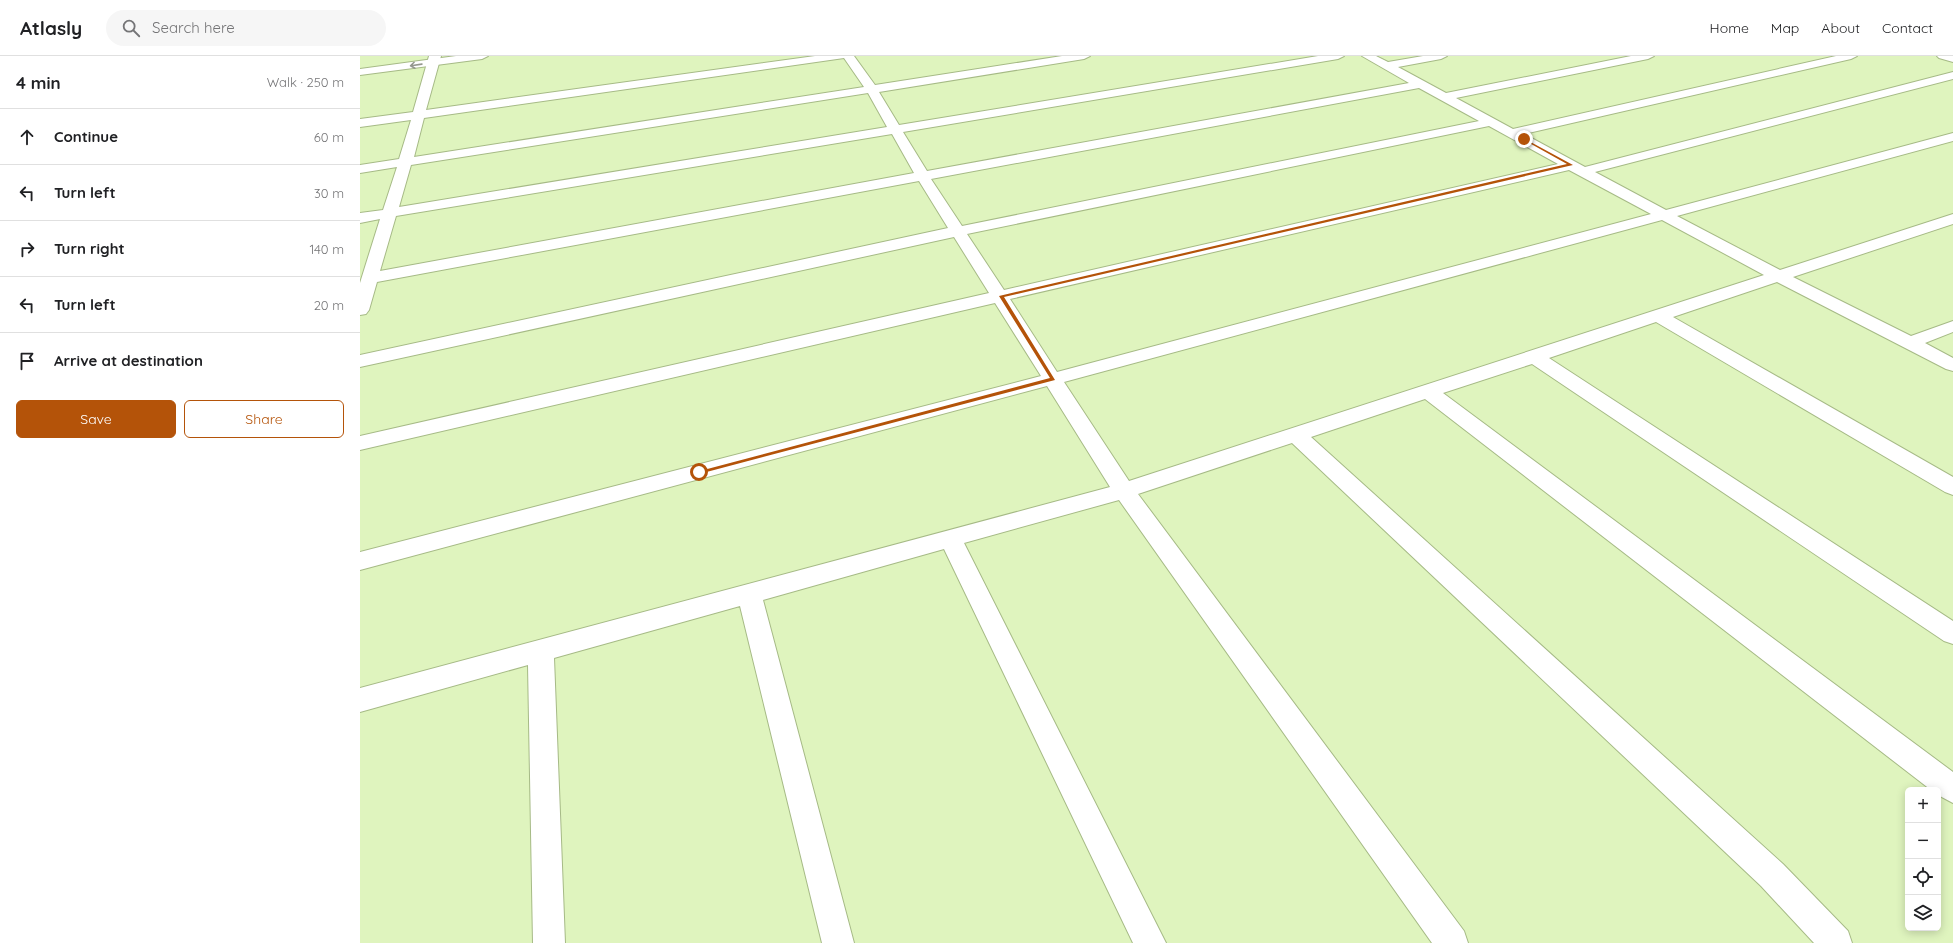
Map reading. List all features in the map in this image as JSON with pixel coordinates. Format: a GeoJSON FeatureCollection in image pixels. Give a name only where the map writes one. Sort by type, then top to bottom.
{"type":"FeatureCollection","features":[{"type":"Feature","properties":{"kind":"street"},"geometry":{"type":"LineString","coordinates":[[360,63],[415,56]]}},
{"type":"Feature","properties":{"kind":"street"},"geometry":{"type":"LineString","coordinates":[[360,72],[434,59],[482,56]]}},
{"type":"Feature","properties":{"kind":"street"},"geometry":{"type":"LineString","coordinates":[[360,123],[839,56]]}},
{"type":"Feature","properties":{"kind":"street"},"geometry":{"type":"LineString","coordinates":[[848,56],[872,89],[922,175],[1124,491],[1452,943]]}},
{"type":"Feature","properties":{"kind":"street"},"geometry":{"type":"LineString","coordinates":[[360,169],[1084,56]]}},
{"type":"Feature","properties":{"kind":"street"},"geometry":{"type":"LineString","coordinates":[[360,218],[1338,56]]}},
{"type":"Feature","properties":{"kind":"street"},"geometry":{"type":"LineString","coordinates":[[1368,56],[1780,276],[1912,342],[1953,365]]}},
{"type":"Feature","properties":{"kind":"street"},"geometry":{"type":"LineString","coordinates":[[1387,66],[1441,56]]}},
{"type":"Feature","properties":{"kind":"street"},"geometry":{"type":"LineString","coordinates":[[1446,97],[1648,56]]}},
{"type":"Feature","properties":{"kind":"street"},"geometry":{"type":"LineString","coordinates":[[1512,133],[1851,56]]}},
{"type":"Feature","properties":{"kind":"street"},"geometry":{"type":"LineString","coordinates":[[1943,56],[1953,59]]}},
{"type":"Feature","properties":{"kind":"street"},"geometry":{"type":"LineString","coordinates":[[360,310],[366,281],[390,213],[434,59]]}},
{"type":"Feature","properties":{"kind":"street"},"geometry":{"type":"LineString","coordinates":[[360,443],[1001,297],[1578,168],[1953,75]]}},
{"type":"Feature","properties":{"kind":"street"},"geometry":{"type":"LineString","coordinates":[[366,281],[922,175],[1422,84]]}},
{"type":"Feature","properties":{"kind":"street"},"geometry":{"type":"LineString","coordinates":[[360,362],[958,230],[1491,122]]}},
{"type":"Feature","properties":{"kind":"street"},"geometry":{"type":"LineString","coordinates":[[360,561],[1053,379],[1953,137]]}},
{"type":"Feature","properties":{"kind":"street"},"geometry":{"type":"LineString","coordinates":[[360,700],[1124,491],[1953,219]]}},
{"type":"Feature","properties":{"kind":"street"},"geometry":{"type":"LineString","coordinates":[[1658,316],[1953,486]]}},
{"type":"Feature","properties":{"kind":"street"},"geometry":{"type":"LineString","coordinates":[[1912,342],[1953,326]]}},
{"type":"Feature","properties":{"kind":"street"},"geometry":{"type":"LineString","coordinates":[[1535,357],[1953,634]]}},
{"type":"Feature","properties":{"kind":"street"},"geometry":{"type":"LineString","coordinates":[[1428,392],[1953,789]]}},
{"type":"Feature","properties":{"kind":"street"},"geometry":{"type":"LineString","coordinates":[[1296,435],[1772,875],[1836,943]]}},
{"type":"Feature","properties":{"kind":"street"},"geometry":{"type":"LineString","coordinates":[[950,538],[1150,943]]}},
{"type":"Feature","properties":{"kind":"street"},"geometry":{"type":"LineString","coordinates":[[749,594],[838,943]]}},
{"type":"Feature","properties":{"kind":"street"},"geometry":{"type":"LineString","coordinates":[[541,650],[550,943]]}},
{"type":"Feature","properties":{"kind":"route"},"geometry":{"type":"LineString","coordinates":[[699,472],[1053,379],[1001,297],[1571,165],[1524,139]]}}]}
